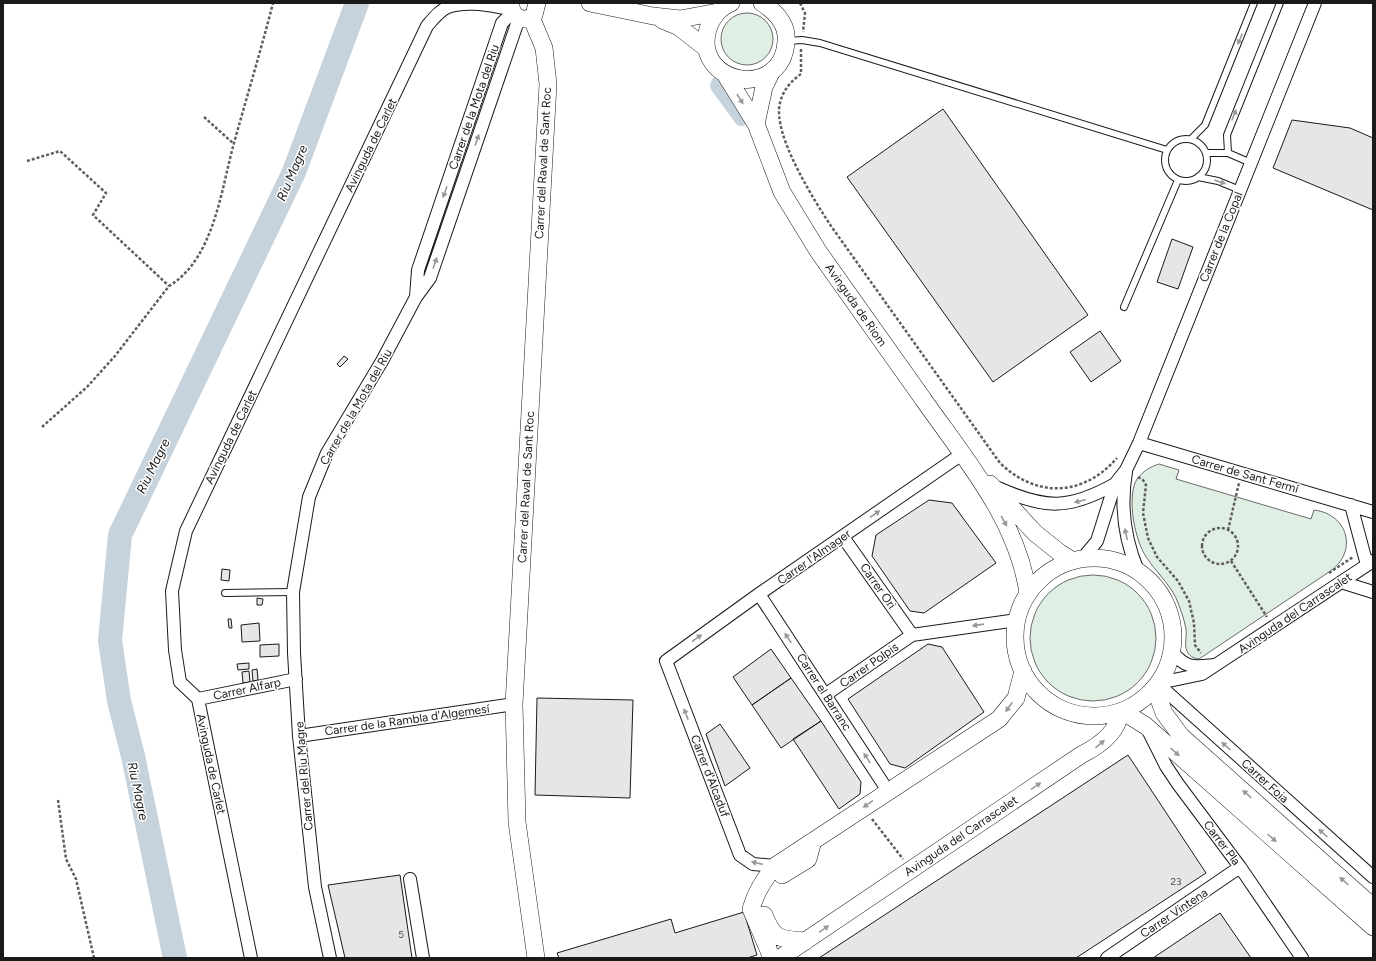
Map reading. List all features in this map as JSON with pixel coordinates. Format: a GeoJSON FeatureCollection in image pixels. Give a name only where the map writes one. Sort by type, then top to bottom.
{"type":"FeatureCollection","features":[{"type":"Feature","properties":{"kind":"street"},"geometry":{"type":"LineString","coordinates":[[590,3],[653,16],[680,19],[724,7]]}},
{"type":"Feature","properties":{"kind":"street","name":"Carrer de la Copal"},"geometry":{"type":"LineString","coordinates":[[1077,560],[1097,541],[1116,484],[1126,470],[1139,443],[1315,3]]}},
{"type":"Feature","properties":{"kind":"street","name":"Avinguda de Carlet"},"geometry":{"type":"LineString","coordinates":[[251,958],[198,699],[180,682],[175,650],[172,591],[186,531],[428,26],[447,7],[457,5],[473,4],[520,10]]}},
{"type":"Feature","properties":{"kind":"street"},"geometry":{"type":"LineString","coordinates":[[756,124],[764,87],[772,71],[794,40],[785,29],[780,18],[768,5]]}},
{"type":"Feature","properties":{"kind":"street"},"geometry":{"type":"LineString","coordinates":[[707,49],[706,36],[710,23],[724,7]]}},
{"type":"Feature","properties":{"kind":"street","name":"Carrer de la Mota del Riu"},"geometry":{"type":"LineString","coordinates":[[293,592],[309,496],[327,453],[382,361],[416,297],[418,270],[502,23],[520,10]]}},
{"type":"Feature","properties":{"kind":"street","name":"Carrer del Raval de Sant Roc"},"geometry":{"type":"LineString","coordinates":[[520,10],[544,48],[548,84],[514,704],[517,822],[536,958]]}},
{"type":"Feature","properties":{"kind":"street"},"geometry":{"type":"LineString","coordinates":[[653,16],[679,27],[707,49]]}},
{"type":"Feature","properties":{"kind":"street","name":"Avinguda de Riom"},"geometry":{"type":"LineString","coordinates":[[707,49],[717,68],[725,74],[756,124],[782,192],[799,222],[977,475],[1015,542],[1021,559],[1028,594]]}},
{"type":"Feature","properties":{"kind":"street"},"geometry":{"type":"LineString","coordinates":[[725,74],[737,79],[749,80],[762,77],[772,71]]}},
{"type":"Feature","properties":{"kind":"street","name":"Carrer de Sant Fermí"},"geometry":{"type":"LineString","coordinates":[[1139,443],[1373,512]]}},
{"type":"Feature","properties":{"kind":"street","name":"Carrer l'Almager"},"geometry":{"type":"LineString","coordinates":[[666,661],[759,594],[962,454]]}},
{"type":"Feature","properties":{"kind":"street","name":"Carrer de la Copal"},"geometry":{"type":"LineString","coordinates":[[1126,470],[1123,487],[1124,522],[1128,544],[1138,571]]}},
{"type":"Feature","properties":{"kind":"street","name":"Avinguda de Riom"},"geometry":{"type":"LineString","coordinates":[[977,475],[995,487],[1035,533],[1060,553],[1077,560]]}},
{"type":"Feature","properties":{"kind":"street","name":"Carrer de la Copal"},"geometry":{"type":"LineString","coordinates":[[995,487],[1034,502],[1061,504],[1087,499],[1116,484]]}},
{"type":"Feature","properties":{"kind":"street"},"geometry":{"type":"LineString","coordinates":[[1351,505],[1363,551],[1370,563]]}},
{"type":"Feature","properties":{"kind":"street","name":"Carrer Ori"},"geometry":{"type":"LineString","coordinates":[[843,537],[912,635]]}},
{"type":"Feature","properties":{"kind":"street"},"geometry":{"type":"LineString","coordinates":[[1096,558],[1111,560],[1138,571],[1150,581],[1160,593],[1172,621],[1174,636],[1172,652],[1167,668],[1157,685],[1140,701],[1121,711],[1092,716],[1064,710],[1051,703],[1040,694],[1023,671],[1016,646],[1017,620],[1028,594],[1047,573],[1077,560],[1096,558]]}},
{"type":"Feature","properties":{"kind":"street","name":"Avinguda del Carrascalet"},"geometry":{"type":"LineString","coordinates":[[1157,685],[1202,674],[1370,563]]}},
{"type":"Feature","properties":{"kind":"street"},"geometry":{"type":"LineString","coordinates":[[1341,582],[1373,592]]}},
{"type":"Feature","properties":{"kind":"street","name":"Carrer del Riu Magre"},"geometry":{"type":"LineString","coordinates":[[293,592],[299,736],[315,887],[330,958]]}},
{"type":"Feature","properties":{"kind":"street","name":"Carrer el Barranc"},"geometry":{"type":"LineString","coordinates":[[759,594],[888,791]]}},
{"type":"Feature","properties":{"kind":"street"},"geometry":{"type":"LineString","coordinates":[[912,635],[1017,620]]}},
{"type":"Feature","properties":{"kind":"street","name":"Carrer Polpis"},"geometry":{"type":"LineString","coordinates":[[825,695],[912,635]]}},
{"type":"Feature","properties":{"kind":"street","name":"Avinguda del Carrascalet"},"geometry":{"type":"LineString","coordinates":[[1172,652],[1182,663],[1191,667],[1217,665]]}},
{"type":"Feature","properties":{"kind":"street","name":"Carrer d'Alcaduf"},"geometry":{"type":"LineString","coordinates":[[666,661],[740,855],[753,864],[775,866]]}},
{"type":"Feature","properties":{"kind":"street"},"geometry":{"type":"LineString","coordinates":[[772,958],[751,909],[756,894],[764,879],[775,866],[999,719],[1016,698],[1023,671]]}},
{"type":"Feature","properties":{"kind":"street","name":"Carrer Alfarp"},"geometry":{"type":"LineString","coordinates":[[198,699],[296,679]]}},
{"type":"Feature","properties":{"kind":"street"},"geometry":{"type":"LineString","coordinates":[[1157,685],[1164,713],[1181,736],[1373,907]]}},
{"type":"Feature","properties":{"kind":"street","name":"Carrer Foia"},"geometry":{"type":"LineString","coordinates":[[1157,685],[1373,877]]}},
{"type":"Feature","properties":{"kind":"street","name":"Carrer de la Rambla d'Algemesí"},"geometry":{"type":"LineString","coordinates":[[299,736],[514,704]]}},
{"type":"Feature","properties":{"kind":"street"},"geometry":{"type":"LineString","coordinates":[[1121,711],[1146,726],[1373,927]]}},
{"type":"Feature","properties":{"kind":"street","name":"Avinguda del Carrascalet"},"geometry":{"type":"LineString","coordinates":[[780,958],[1081,755],[1095,748],[1119,721],[1121,711]]}},
{"type":"Feature","properties":{"kind":"street"},"geometry":{"type":"LineString","coordinates":[[1114,728],[1129,722],[1146,726]]}},
{"type":"Feature","properties":{"kind":"street","name":"Carrer Pla"},"geometry":{"type":"LineString","coordinates":[[1146,726],[1166,766],[1178,784],[1240,867],[1302,958]]}},
{"type":"Feature","properties":{"kind":"street"},"geometry":{"type":"LineString","coordinates":[[806,941],[782,938],[771,932],[762,911],[768,890],[774,880],[808,859],[813,841]]}},
{"type":"Feature","properties":{"kind":"street","name":"Carrer Vintena"},"geometry":{"type":"LineString","coordinates":[[1107,958],[1240,867]]}},
{"type":"Feature","properties":{"kind":"street"},"geometry":{"type":"LineString","coordinates":[[410,879],[423,958]]}},
{"type":"Feature","properties":{"kind":"lane"},"geometry":{"type":"LineString","coordinates":[[1191,139],[1206,125],[1254,3]]}},
{"type":"Feature","properties":{"kind":"lane"},"geometry":{"type":"LineString","coordinates":[[1228,153],[1227,134],[1280,3]]}},
{"type":"Feature","properties":{"kind":"lane"},"geometry":{"type":"LineString","coordinates":[[794,40],[820,43],[1167,150]]}},
{"type":"Feature","properties":{"kind":"lane"},"geometry":{"type":"LineString","coordinates":[[1191,139],[1197,142],[1206,153],[1206,166],[1198,177],[1192,180],[1178,180],[1168,170],[1165,157],[1167,150],[1177,141],[1191,139]]}},
{"type":"Feature","properties":{"kind":"lane"},"geometry":{"type":"LineString","coordinates":[[1206,153],[1228,153],[1251,163]]}},
{"type":"Feature","properties":{"kind":"lane"},"geometry":{"type":"LineString","coordinates":[[1198,177],[1218,181],[1240,190]]}},
{"type":"Feature","properties":{"kind":"lane"},"geometry":{"type":"LineString","coordinates":[[1124,307],[1178,180]]}},
{"type":"Feature","properties":{"kind":"lane"},"geometry":{"type":"LineString","coordinates":[[225,593],[293,592]]}},
{"type":"Feature","properties":{"kind":"path"},"geometry":{"type":"LineString","coordinates":[[42,427],[87,387],[111,361],[169,286],[181,278],[199,252],[217,215],[234,144],[273,3]]}},
{"type":"Feature","properties":{"kind":"path"},"geometry":{"type":"LineString","coordinates":[[800,3],[805,13],[794,40],[801,74],[787,86],[783,94],[779,111],[779,120],[796,166],[806,187],[831,226],[1000,463],[1014,475],[1030,484],[1054,488],[1066,488],[1090,481],[1100,475],[1110,467],[1121,453]]}},
{"type":"Feature","properties":{"kind":"path"},"geometry":{"type":"LineString","coordinates":[[204,117],[234,144]]}},
{"type":"Feature","properties":{"kind":"path"},"geometry":{"type":"LineString","coordinates":[[27,161],[60,151],[106,192],[93,215],[169,286]]}},
{"type":"Feature","properties":{"kind":"path"},"geometry":{"type":"LineString","coordinates":[[1126,470],[1145,482],[1143,513],[1148,538],[1157,557],[1178,581],[1186,596],[1194,623],[1195,645],[1198,650],[1205,655]]}},
{"type":"Feature","properties":{"kind":"path"},"geometry":{"type":"LineString","coordinates":[[1228,530],[1241,473]]}},
{"type":"Feature","properties":{"kind":"path"},"geometry":{"type":"LineString","coordinates":[[1220,528],[1228,530],[1233,533],[1238,543],[1237,553],[1231,561],[1222,564],[1209,560],[1203,552],[1202,546],[1206,535],[1211,531],[1220,528]]}},
{"type":"Feature","properties":{"kind":"path"},"geometry":{"type":"LineString","coordinates":[[1324,577],[1363,551]]}},
{"type":"Feature","properties":{"kind":"path"},"geometry":{"type":"LineString","coordinates":[[1231,561],[1273,627]]}},
{"type":"Feature","properties":{"kind":"path"},"geometry":{"type":"LineString","coordinates":[[1260,620],[1272,611]]}},
{"type":"Feature","properties":{"kind":"path"},"geometry":{"type":"LineString","coordinates":[[58,800],[66,859],[76,879],[94,958]]}},
{"type":"Feature","properties":{"kind":"path"},"geometry":{"type":"LineString","coordinates":[[863,807],[911,870]]}},
{"type":"Feature","properties":{"kind":"green space"},"geometry":{"type":"Polygon","coordinates":[[[742,13],[752,13],[766,20],[773,34],[773,44],[766,58],[752,65],[742,65],[732,61],[725,54],[721,44],[721,34],[725,24],[732,17],[742,13]]]}},
{"type":"Feature","properties":{"kind":"green space"},"geometry":{"type":"Polygon","coordinates":[[[1159,464],[1179,470],[1176,479],[1311,519],[1314,510],[1326,513],[1342,526],[1346,535],[1344,554],[1338,564],[1329,572],[1199,659],[1193,657],[1186,649],[1186,629],[1176,598],[1143,551],[1133,519],[1132,497],[1137,479],[1147,470],[1159,464]]]}},
{"type":"Feature","properties":{"kind":"green space"},"geometry":{"type":"Polygon","coordinates":[[[1099,575],[1123,583],[1133,589],[1142,598],[1151,614],[1155,626],[1155,650],[1151,662],[1142,678],[1133,687],[1117,696],[1105,700],[1087,701],[1063,693],[1053,687],[1044,678],[1035,662],[1031,650],[1030,632],[1038,608],[1044,598],[1053,589],[1069,580],[1081,576],[1099,575]]]}},
{"type":"Feature","properties":{"kind":"building"},"geometry":{"type":"Polygon","coordinates":[[[943,109],[1088,315],[993,382],[847,177],[943,109]]]}},
{"type":"Feature","properties":{"kind":"building"},"geometry":{"type":"Polygon","coordinates":[[[1292,120],[1350,128],[1373,138],[1373,210],[1273,168],[1292,120]]]}},
{"type":"Feature","properties":{"kind":"building"},"geometry":{"type":"Polygon","coordinates":[[[1172,239],[1193,247],[1178,289],[1157,282],[1172,239]]]}},
{"type":"Feature","properties":{"kind":"building"},"geometry":{"type":"Polygon","coordinates":[[[1100,331],[1121,361],[1091,382],[1070,352],[1100,331]]]}},
{"type":"Feature","properties":{"kind":"building"},"geometry":{"type":"Polygon","coordinates":[[[344,356],[348,359],[340,367],[337,364],[344,356]]]}},
{"type":"Feature","properties":{"kind":"building"},"geometry":{"type":"Polygon","coordinates":[[[929,500],[952,503],[996,563],[924,613],[910,611],[872,556],[876,535],[929,500]]]}},
{"type":"Feature","properties":{"kind":"building"},"geometry":{"type":"Polygon","coordinates":[[[222,569],[230,570],[229,581],[221,580],[222,569]]]}},
{"type":"Feature","properties":{"kind":"building"},"geometry":{"type":"Polygon","coordinates":[[[257,598],[263,599],[262,605],[257,605],[257,598]]]}},
{"type":"Feature","properties":{"kind":"building"},"geometry":{"type":"Polygon","coordinates":[[[228,619],[231,619],[232,628],[229,628],[228,619]]]}},
{"type":"Feature","properties":{"kind":"building"},"geometry":{"type":"Polygon","coordinates":[[[259,623],[260,641],[242,642],[241,625],[259,623]]]}},
{"type":"Feature","properties":{"kind":"building"},"geometry":{"type":"Polygon","coordinates":[[[279,644],[279,656],[260,657],[260,645],[279,644]]]}},
{"type":"Feature","properties":{"kind":"building"},"geometry":{"type":"Polygon","coordinates":[[[928,644],[942,647],[984,712],[905,768],[890,764],[848,699],[928,644]]]}},
{"type":"Feature","properties":{"kind":"building"},"geometry":{"type":"Polygon","coordinates":[[[771,649],[791,678],[752,705],[733,677],[771,649]]]}},
{"type":"Feature","properties":{"kind":"building"},"geometry":{"type":"Polygon","coordinates":[[[249,663],[249,669],[238,670],[237,664],[249,663]]]}},
{"type":"Feature","properties":{"kind":"building"},"geometry":{"type":"Polygon","coordinates":[[[257,669],[258,680],[253,681],[252,670],[257,669]]]}},
{"type":"Feature","properties":{"kind":"building"},"geometry":{"type":"Polygon","coordinates":[[[249,671],[250,682],[243,683],[242,672],[249,671]]]}},
{"type":"Feature","properties":{"kind":"building"},"geometry":{"type":"Polygon","coordinates":[[[791,678],[821,721],[781,748],[752,705],[791,678]]]}},
{"type":"Feature","properties":{"kind":"building"},"geometry":{"type":"Polygon","coordinates":[[[537,698],[633,700],[630,798],[535,795],[537,698]]]}},
{"type":"Feature","properties":{"kind":"building"},"geometry":{"type":"Polygon","coordinates":[[[821,721],[861,782],[860,794],[839,809],[793,739],[821,721]]]}},
{"type":"Feature","properties":{"kind":"building"},"geometry":{"type":"Polygon","coordinates":[[[720,724],[750,768],[725,786],[706,734],[720,724]]]}},
{"type":"Feature","properties":{"kind":"building"},"geometry":{"type":"Polygon","coordinates":[[[1128,755],[1206,873],[1076,958],[819,958],[1128,755]]]}},
{"type":"Feature","properties":{"kind":"building"},"geometry":{"type":"Polygon","coordinates":[[[400,875],[412,958],[345,958],[328,885],[400,875]]]}},
{"type":"Feature","properties":{"kind":"building"},"geometry":{"type":"Polygon","coordinates":[[[744,912],[757,955],[747,958],[559,958],[557,953],[671,919],[675,933],[744,912]]]}},
{"type":"Feature","properties":{"kind":"building"},"geometry":{"type":"Polygon","coordinates":[[[1220,913],[1251,958],[1153,958],[1220,913]]]}},
{"type":"Feature","properties":{"kind":"waterway","name":"Riu Magre"},"geometry":{"type":"LineString","coordinates":[[175,958],[133,756],[119,701],[110,640],[120,535],[294,172],[357,3]]}},
{"type":"Feature","properties":{"kind":"waterway"},"geometry":{"type":"LineString","coordinates":[[718,83],[717,86],[741,119]]}}]}
